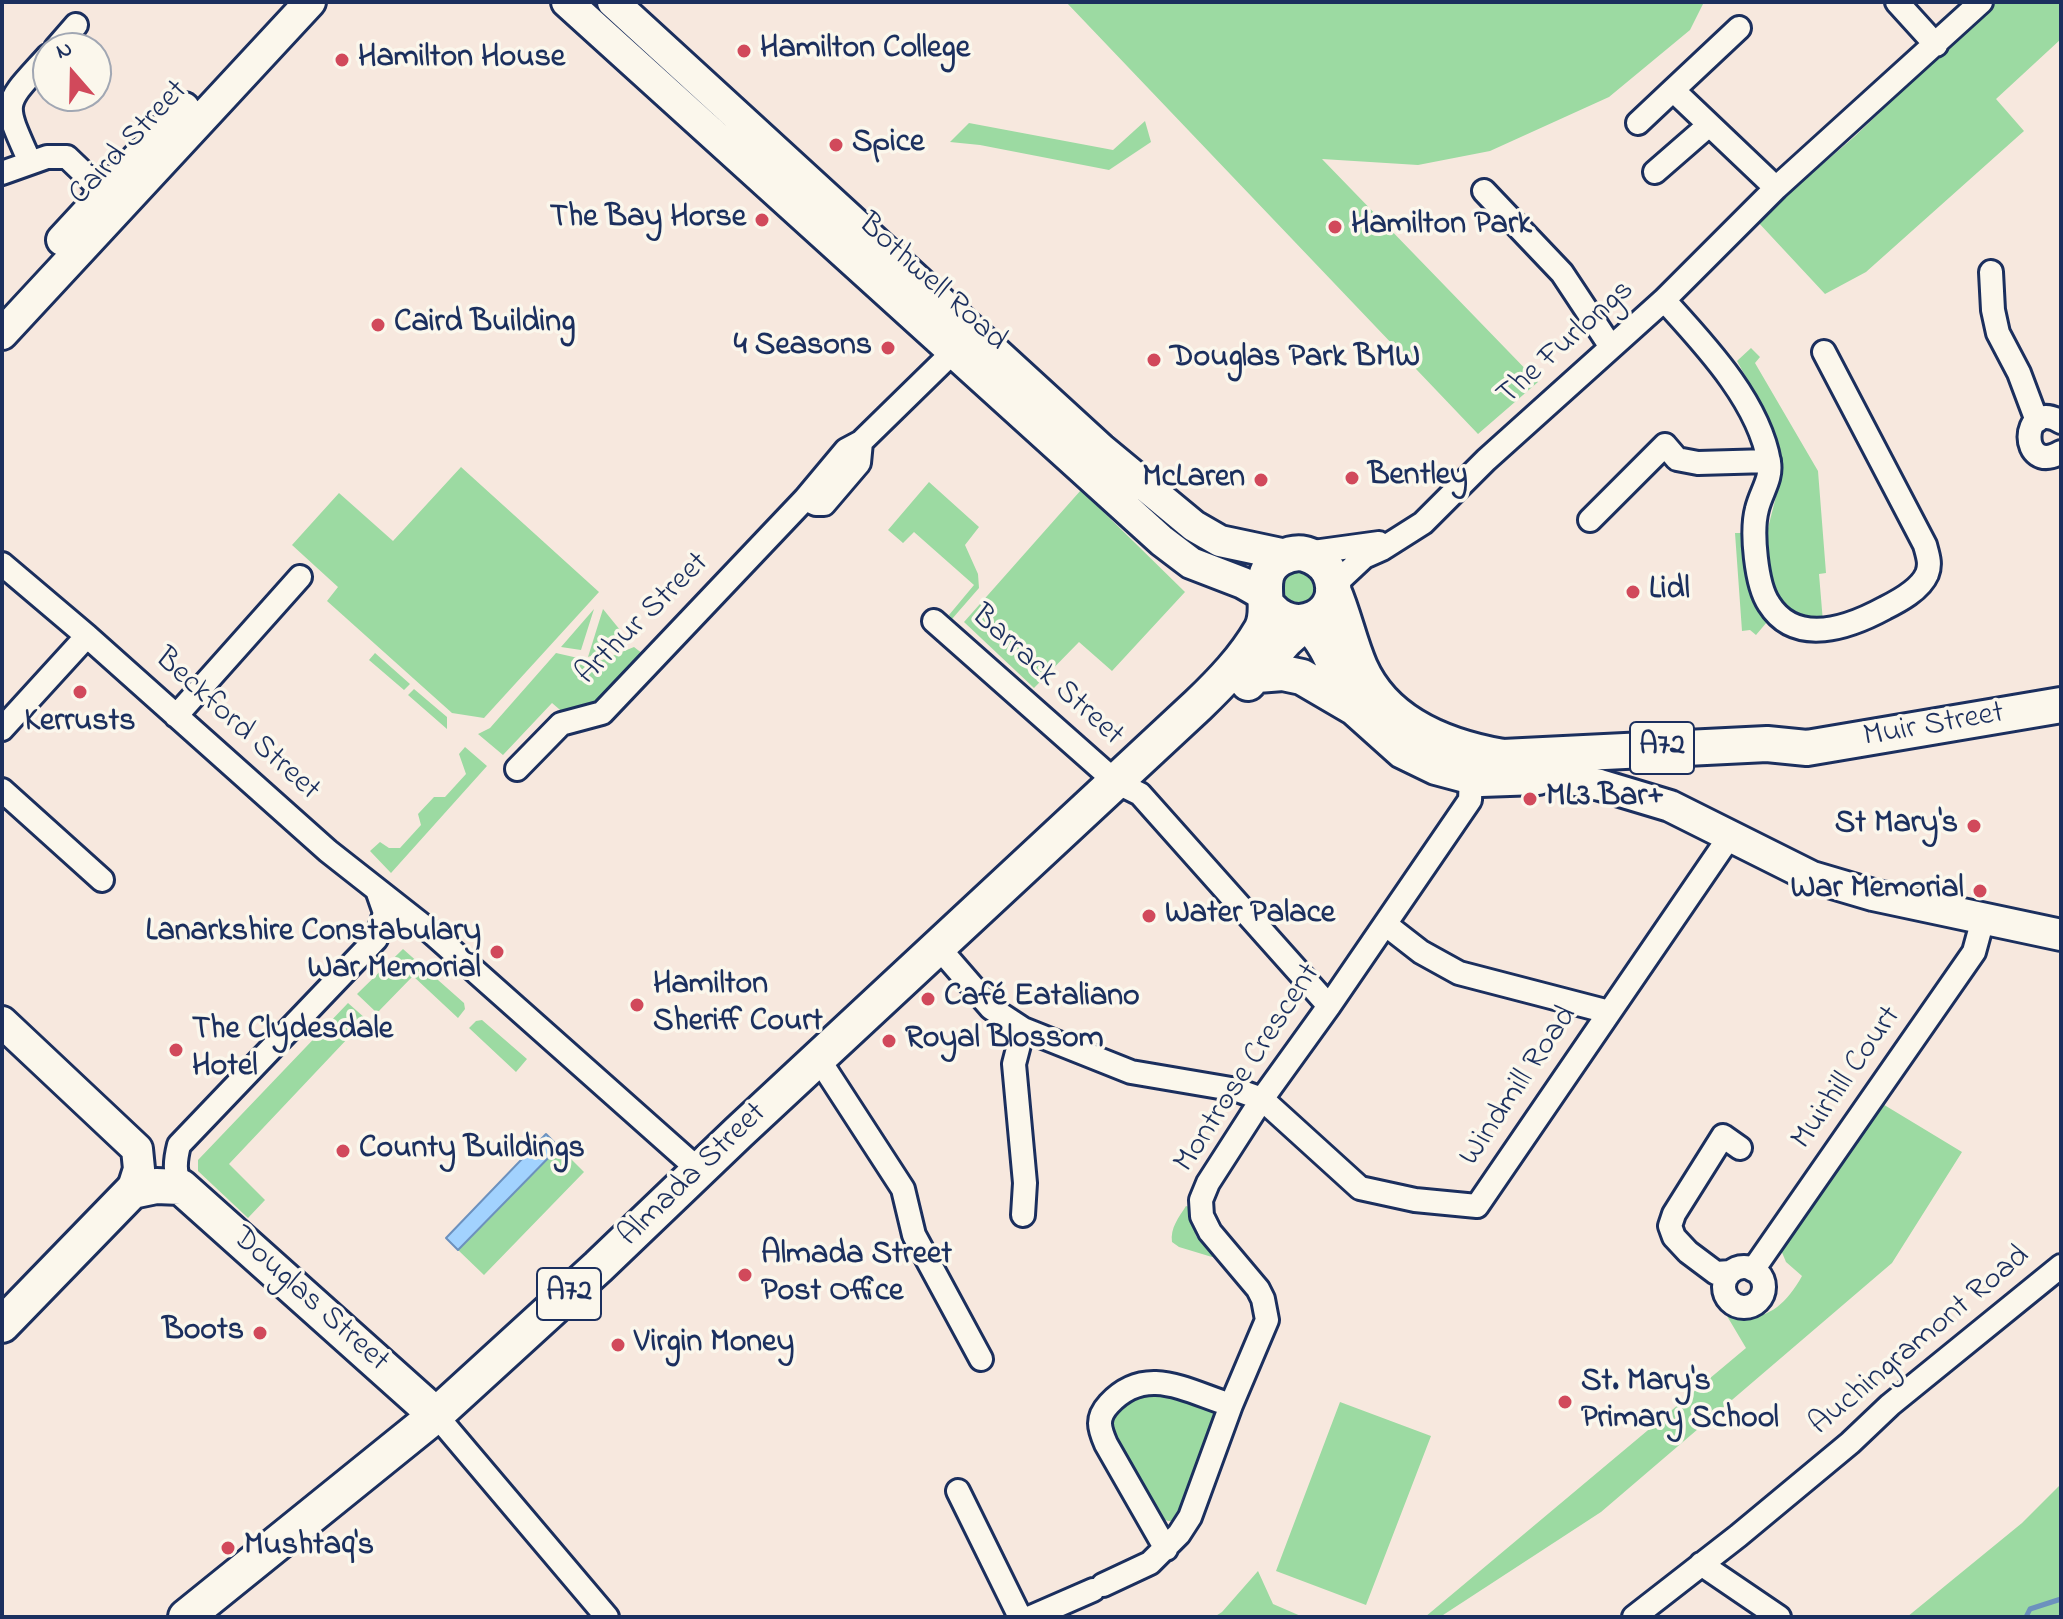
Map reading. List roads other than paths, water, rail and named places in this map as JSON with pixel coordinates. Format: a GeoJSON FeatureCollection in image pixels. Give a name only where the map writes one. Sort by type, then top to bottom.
{"type":"FeatureCollection","features":[{"type":"Feature","properties":{"kind":"main road","name":"Caird Street"},"geometry":{"type":"LineString","coordinates":[[2,334],[112,199],[284,2]]}},
{"type":"Feature","properties":{"kind":"main road","name":"Caird Street"},"geometry":{"type":"LineString","coordinates":[[2,307],[310,2]]}},
{"type":"Feature","properties":{"kind":"main road","name":"Bothwell Road"},"geometry":{"type":"LineString","coordinates":[[567,2],[1178,554],[1203,569],[1243,583],[1265,599]]}},
{"type":"Feature","properties":{"kind":"main road","name":"Bothwell Road"},"geometry":{"type":"LineString","coordinates":[[613,2],[1101,449],[1194,526],[1229,544],[1292,554]]}},
{"type":"Feature","properties":{"kind":"main road"},"geometry":{"type":"LineString","coordinates":[[1292,554],[1316,558],[1324,565],[1333,588],[1324,611],[1306,622],[1278,617],[1265,599],[1263,583],[1268,571],[1275,561],[1292,554]]}},
{"type":"Feature","properties":{"kind":"main road","name":"Muir Street"},"geometry":{"type":"LineString","coordinates":[[1333,588],[1360,667],[1374,690],[1402,717],[1432,737],[1503,757],[1777,760],[1807,748],[2061,705]]}},
{"type":"Feature","properties":{"kind":"main road","name":"Almada Street"},"geometry":{"type":"LineString","coordinates":[[186,1617],[436,1415],[1198,705],[1242,660],[1263,626],[1265,599]]}},
{"type":"Feature","properties":{"kind":"main road","name":"Almada Street"},"geometry":{"type":"LineString","coordinates":[[1116,782],[1145,776],[1257,675],[1286,640],[1306,622]]}},
{"type":"Feature","properties":{"kind":"main road","name":"Muir Street"},"geometry":{"type":"LineString","coordinates":[[1306,622],[1324,642],[1342,686],[1355,708]]}},
{"type":"Feature","properties":{"kind":"main road","name":"Muir Street"},"geometry":{"type":"LineString","coordinates":[[1257,675],[1283,673],[1302,677],[1355,708],[1414,757],[1471,777],[1557,776],[1672,758]]}},
{"type":"Feature","properties":{"kind":"main road","name":"Muir Street"},"geometry":{"type":"LineString","coordinates":[[1557,776],[1649,799],[1688,815],[1812,877],[1873,895],[2061,935]]}},
{"type":"Feature","properties":{"kind":"main road"},"geometry":{"type":"LineString","coordinates":[[2,1022],[137,1149],[139,1169],[132,1191],[2,1325]]}},
{"type":"Feature","properties":{"kind":"main road"},"geometry":{"type":"LineString","coordinates":[[132,1191],[156,1186],[181,1187]]}},
{"type":"Feature","properties":{"kind":"main road","name":"Douglas Street"},"geometry":{"type":"LineString","coordinates":[[181,1187],[436,1415]]}},
{"type":"Feature","properties":{"kind":"street"},"geometry":{"type":"LineString","coordinates":[[1897,2],[1936,45]]}},
{"type":"Feature","properties":{"kind":"street","name":"The Furlongs"},"geometry":{"type":"LineString","coordinates":[[1333,588],[1364,557],[1423,523],[1486,460],[1664,300],[1776,188],[1981,2]]}},
{"type":"Feature","properties":{"kind":"street"},"geometry":{"type":"LineString","coordinates":[[70,32],[76,25]]}},
{"type":"Feature","properties":{"kind":"street"},"geometry":{"type":"LineString","coordinates":[[1638,123],[1739,28]]}},
{"type":"Feature","properties":{"kind":"street"},"geometry":{"type":"LineString","coordinates":[[30,162],[10,117],[11,97],[32,74]]}},
{"type":"Feature","properties":{"kind":"street"},"geometry":{"type":"LineString","coordinates":[[1673,90],[1776,188]]}},
{"type":"Feature","properties":{"kind":"street"},"geometry":{"type":"LineString","coordinates":[[1655,172],[1709,125]]}},
{"type":"Feature","properties":{"kind":"street"},"geometry":{"type":"LineString","coordinates":[[2,173],[47,157],[67,157],[112,199]]}},
{"type":"Feature","properties":{"kind":"street"},"geometry":{"type":"LineString","coordinates":[[1484,191],[1562,273],[1611,347]]}},
{"type":"Feature","properties":{"kind":"street"},"geometry":{"type":"LineString","coordinates":[[1991,272],[1998,333],[2019,373],[2037,421]]}},
{"type":"Feature","properties":{"kind":"street"},"geometry":{"type":"LineString","coordinates":[[1664,300],[1721,363],[1753,419],[1769,461],[1769,476],[1757,509],[1754,532],[1764,595],[1770,607],[1798,628],[1821,630],[1844,627],[1899,601],[1926,577],[1930,563],[1925,545],[1824,352]]}},
{"type":"Feature","properties":{"kind":"street","name":"Arthur Street"},"geometry":{"type":"LineString","coordinates":[[517,769],[561,724],[602,713],[805,499],[824,504],[859,463],[861,442],[952,353]]}},
{"type":"Feature","properties":{"kind":"street"},"geometry":{"type":"LineString","coordinates":[[2059,456],[2039,454],[2030,445],[2029,432],[2037,421],[2047,417],[2061,422]]}},
{"type":"Feature","properties":{"kind":"street"},"geometry":{"type":"LineString","coordinates":[[1590,520],[1665,445],[1677,459],[1698,463],[1769,461]]}},
{"type":"Feature","properties":{"kind":"street","name":"The Furlongs"},"geometry":{"type":"LineString","coordinates":[[1292,554],[1396,541]]}},
{"type":"Feature","properties":{"kind":"street","name":"Beckford Street"},"geometry":{"type":"LineString","coordinates":[[2,564],[328,851],[431,932],[700,1171]]}},
{"type":"Feature","properties":{"kind":"street"},"geometry":{"type":"LineString","coordinates":[[176,716],[300,577]]}},
{"type":"Feature","properties":{"kind":"street","name":"Barrack Street"},"geometry":{"type":"LineString","coordinates":[[934,621],[1116,782],[1140,794],[1329,1006]]}},
{"type":"Feature","properties":{"kind":"street"},"geometry":{"type":"LineString","coordinates":[[2,729],[87,636]]}},
{"type":"Feature","properties":{"kind":"street","name":"Montrose Crescent"},"geometry":{"type":"LineString","coordinates":[[1031,1617],[1150,1563],[1166,1549],[1190,1517],[1231,1405],[1267,1320],[1258,1289],[1210,1232],[1202,1216],[1201,1200],[1208,1183],[1262,1099],[1470,800],[1471,777]]}},
{"type":"Feature","properties":{"kind":"street"},"geometry":{"type":"LineString","coordinates":[[2,790],[102,880]]}},
{"type":"Feature","properties":{"kind":"street","name":"Windmill Road"},"geometry":{"type":"LineString","coordinates":[[1262,1099],[1360,1188],[1415,1200],[1477,1206],[1730,836]]}},
{"type":"Feature","properties":{"kind":"street"},"geometry":{"type":"LineString","coordinates":[[376,939],[385,913],[377,890]]}},
{"type":"Feature","properties":{"kind":"street","name":"Muirhill Court"},"geometry":{"type":"LineString","coordinates":[[1740,1148],[1723,1136],[1674,1214],[1670,1226],[1674,1237],[1688,1252],[1716,1273],[1742,1271],[1974,952],[1983,919]]}},
{"type":"Feature","properties":{"kind":"street"},"geometry":{"type":"LineString","coordinates":[[1385,924],[1421,952],[1459,973],[1609,1012]]}},
{"type":"Feature","properties":{"kind":"street"},"geometry":{"type":"LineString","coordinates":[[181,1187],[176,1177],[175,1163],[179,1145],[376,939],[402,927],[431,932]]}},
{"type":"Feature","properties":{"kind":"street"},"geometry":{"type":"LineString","coordinates":[[939,948],[991,1008],[1023,1029],[1131,1072],[1237,1090],[1262,1099]]}},
{"type":"Feature","properties":{"kind":"street"},"geometry":{"type":"LineString","coordinates":[[1023,1029],[1014,1064],[1025,1183],[1023,1215]]}},
{"type":"Feature","properties":{"kind":"street"},"geometry":{"type":"LineString","coordinates":[[818,1058],[903,1189],[914,1235],[981,1359]]}},
{"type":"Feature","properties":{"kind":"street"},"geometry":{"type":"LineString","coordinates":[[137,1149],[154,1150],[179,1145]]}},
{"type":"Feature","properties":{"kind":"street","name":"Auchingramont Road"},"geometry":{"type":"LineString","coordinates":[[1634,1617],[1760,1518],[1850,1443],[1890,1405],[2061,1266]]}},
{"type":"Feature","properties":{"kind":"street"},"geometry":{"type":"LineString","coordinates":[[1166,1549],[1106,1444],[1100,1429],[1100,1415],[1124,1389],[1141,1382],[1160,1382],[1231,1405]]}},
{"type":"Feature","properties":{"kind":"street"},"geometry":{"type":"LineString","coordinates":[[436,1415],[598,1614]]}},
{"type":"Feature","properties":{"kind":"street"},"geometry":{"type":"LineString","coordinates":[[958,1491],[1020,1617]]}},
{"type":"Feature","properties":{"kind":"street"},"geometry":{"type":"LineString","coordinates":[[1701,1564],[1779,1617]]}},
{"type":"Feature","properties":{"kind":"water"},"geometry":{"type":"Polygon","coordinates":[[[546,1134],[559,1147],[458,1250],[446,1238],[546,1134]]]}},
{"type":"Feature","properties":{"kind":"waterway"},"geometry":{"type":"LineString","coordinates":[[2026,1617],[2030,1609],[2061,1599]]}},
{"type":"Feature","properties":{"kind":"place","name":"Hamilton College"},"geometry":{"type":"Point","coordinates":[744,51]}},
{"type":"Feature","properties":{"kind":"place","name":"Hamilton House"},"geometry":{"type":"Point","coordinates":[342,60]}},
{"type":"Feature","properties":{"kind":"place","name":"Spice"},"geometry":{"type":"Point","coordinates":[836,145]}},
{"type":"Feature","properties":{"kind":"place","name":"The Bay Horse"},"geometry":{"type":"Point","coordinates":[762,220]}},
{"type":"Feature","properties":{"kind":"place","name":"Hamilton Park"},"geometry":{"type":"Point","coordinates":[1335,227]}},
{"type":"Feature","properties":{"kind":"place","name":"Caird Building"},"geometry":{"type":"Point","coordinates":[378,325]}},
{"type":"Feature","properties":{"kind":"place","name":"4 Seasons"},"geometry":{"type":"Point","coordinates":[888,348]}},
{"type":"Feature","properties":{"kind":"place","name":"Douglas Park BMW"},"geometry":{"type":"Point","coordinates":[1154,360]}},
{"type":"Feature","properties":{"kind":"place","name":"Bentley"},"geometry":{"type":"Point","coordinates":[1352,478]}},
{"type":"Feature","properties":{"kind":"place","name":"McLaren"},"geometry":{"type":"Point","coordinates":[1261,480]}},
{"type":"Feature","properties":{"kind":"place","name":"Lidl"},"geometry":{"type":"Point","coordinates":[1633,592]}},
{"type":"Feature","properties":{"kind":"place","name":"Kerrusts"},"geometry":{"type":"Point","coordinates":[80,692]}},
{"type":"Feature","properties":{"kind":"place","name":"ML3 Bar+"},"geometry":{"type":"Point","coordinates":[1530,799]}},
{"type":"Feature","properties":{"kind":"place","name":"St Mary's"},"geometry":{"type":"Point","coordinates":[1974,826]}},
{"type":"Feature","properties":{"kind":"place","name":"War Memorial"},"geometry":{"type":"Point","coordinates":[1980,891]}},
{"type":"Feature","properties":{"kind":"place","name":"Water Palace"},"geometry":{"type":"Point","coordinates":[1149,916]}},
{"type":"Feature","properties":{"kind":"place","name":"Lanarkshire Constabulary War Memorial"},"geometry":{"type":"Point","coordinates":[497,952]}},
{"type":"Feature","properties":{"kind":"place","name":"Café Eataliano"},"geometry":{"type":"Point","coordinates":[928,999]}},
{"type":"Feature","properties":{"kind":"place","name":"Hamilton Sheriff Court"},"geometry":{"type":"Point","coordinates":[637,1005]}},
{"type":"Feature","properties":{"kind":"place","name":"Royal Blossom"},"geometry":{"type":"Point","coordinates":[889,1041]}},
{"type":"Feature","properties":{"kind":"place","name":"The Clydesdale Hotel"},"geometry":{"type":"Point","coordinates":[176,1050]}},
{"type":"Feature","properties":{"kind":"place","name":"County Buildings"},"geometry":{"type":"Point","coordinates":[343,1151]}},
{"type":"Feature","properties":{"kind":"place","name":"Almada Street Post Office"},"geometry":{"type":"Point","coordinates":[745,1275]}},
{"type":"Feature","properties":{"kind":"place","name":"Boots"},"geometry":{"type":"Point","coordinates":[260,1333]}},
{"type":"Feature","properties":{"kind":"place","name":"Virgin Money"},"geometry":{"type":"Point","coordinates":[618,1345]}},
{"type":"Feature","properties":{"kind":"place","name":"St. Mary's Primary School"},"geometry":{"type":"Point","coordinates":[1565,1402]}},
{"type":"Feature","properties":{"kind":"place","name":"Mushtaq's"},"geometry":{"type":"Point","coordinates":[228,1548]}}]}
